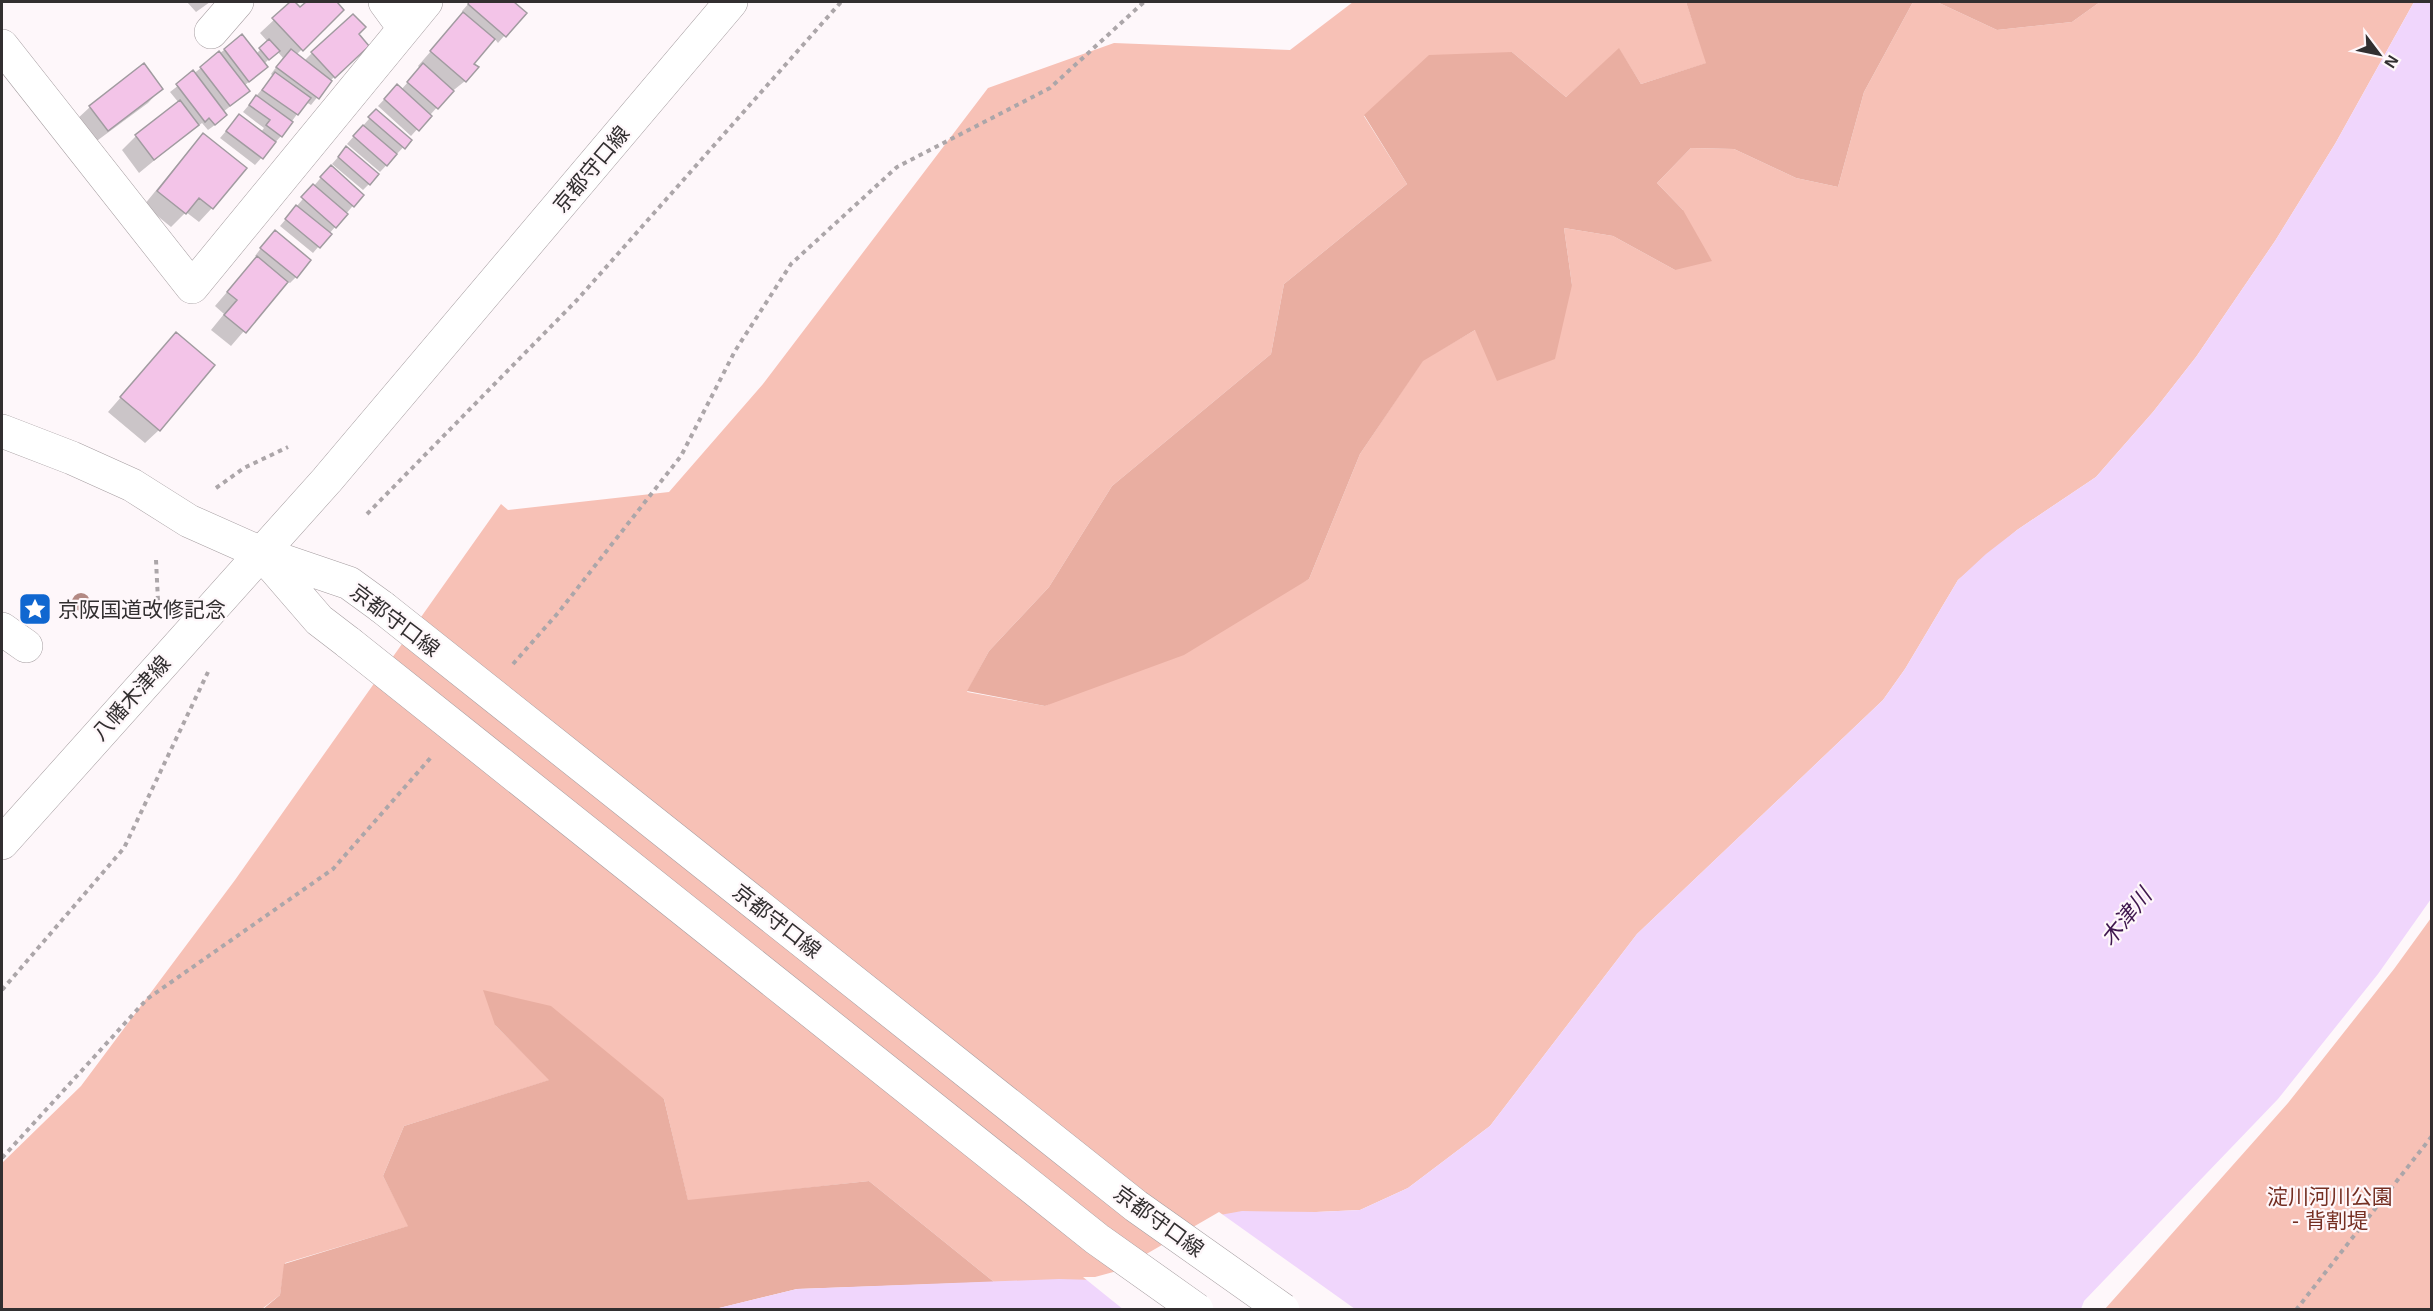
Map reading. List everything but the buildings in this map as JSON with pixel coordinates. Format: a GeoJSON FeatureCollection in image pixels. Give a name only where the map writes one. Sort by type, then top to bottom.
{"type":"FeatureCollection","features":[{"type":"Feature","properties":{"kind":"main road"},"geometry":{"type":"LineString","coordinates":[[211,32],[237,2]]}},
{"type":"Feature","properties":{"kind":"main road"},"geometry":{"type":"LineString","coordinates":[[384,2],[404,28]]}},
{"type":"Feature","properties":{"kind":"main road"},"geometry":{"type":"LineString","coordinates":[[2,46],[192,287],[426,2]]}},
{"type":"Feature","properties":{"kind":"main road","name":"京都守口線"},"geometry":{"type":"LineString","coordinates":[[731,2],[327,480],[261,553],[349,583],[1136,1206],[1283,1310]]}},
{"type":"Feature","properties":{"kind":"main road"},"geometry":{"type":"LineString","coordinates":[[2,431],[72,458],[132,485],[189,521],[261,553],[319,620],[1098,1239],[1197,1310]]}},
{"type":"Feature","properties":{"kind":"main road","name":"八幡木津線"},"geometry":{"type":"LineString","coordinates":[[2,843],[261,553]]}},
{"type":"Feature","properties":{"kind":"path"},"geometry":{"type":"LineString","coordinates":[[367,514],[577,300],[841,2]]}},
{"type":"Feature","properties":{"kind":"path"},"geometry":{"type":"LineString","coordinates":[[512,666],[558,613],[681,456],[735,351],[792,264],[897,167],[1050,88],[1144,2]]}},
{"type":"Feature","properties":{"kind":"path"},"geometry":{"type":"LineString","coordinates":[[216,488],[244,468],[288,447]]}},
{"type":"Feature","properties":{"kind":"path"},"geometry":{"type":"LineString","coordinates":[[156,560],[158,601]]}},
{"type":"Feature","properties":{"kind":"path"},"geometry":{"type":"LineString","coordinates":[[2,990],[124,848],[201,683],[212,666]]}},
{"type":"Feature","properties":{"kind":"path"},"geometry":{"type":"LineString","coordinates":[[2,1158],[147,999],[333,869],[434,754]]}},
{"type":"Feature","properties":{"kind":"path"},"geometry":{"type":"LineString","coordinates":[[2296,1310],[2432,1136]]}},
{"type":"Feature","properties":{"kind":"green space"},"geometry":{"type":"Polygon","coordinates":[[[1353,2],[1686,2],[1707,63],[1641,84],[1619,49],[1566,97],[1512,52],[1364,116],[1407,184],[1284,284],[1271,354],[1112,486],[1049,587],[989,651],[967,692],[1045,706],[1309,579],[1360,454],[1423,360],[1475,330],[1572,285],[1564,228],[1613,236],[1675,270],[1683,210],[1657,183],[1691,148],[1734,149],[1796,178],[1838,187],[1864,92],[1913,2],[1937,2],[1997,30],[2072,22],[2100,2],[2414,2],[2335,144],[2275,241],[2196,357],[2153,412],[2096,477],[2017,530],[1958,580],[1905,669],[1883,700],[1637,934],[1490,1126],[1408,1188],[1360,1210],[1316,1212],[1095,1280],[994,1282],[869,1181],[688,1201],[664,1099],[495,1025],[550,1080],[404,1126],[383,1176],[409,1226],[285,1263],[280,1295],[262,1309],[2,1310],[2,1163],[81,1086],[235,880],[501,504],[508,510],[669,492],[763,384],[988,88],[1114,43],[1290,50],[1353,2]]]}},
{"type":"Feature","properties":{"kind":"green space","name":"淀川河川公園 - 背割堤"},"geometry":{"type":"Polygon","coordinates":[[[2431,918],[2431,1309],[2105,1309],[2288,1103],[2394,969],[2431,918]]]}},
{"type":"Feature","properties":{"kind":"shaded area"},"geometry":{"type":"Polygon","coordinates":[[[1686,2],[1913,2],[1864,92],[1838,187],[1796,178],[1734,149],[1691,148],[1657,183],[1683,210],[1712,261],[1675,270],[1613,236],[1564,228],[1572,285],[1555,359],[1497,381],[1475,330],[1423,361],[1360,454],[1309,579],[1184,655],[1045,706],[967,691],[989,651],[1049,587],[1112,486],[1271,354],[1284,284],[1407,184],[1364,115],[1429,55],[1512,52],[1566,97],[1619,48],[1641,84],[1706,63],[1686,2]]]}},
{"type":"Feature","properties":{"kind":"shaded area"},"geometry":{"type":"Polygon","coordinates":[[[1937,2],[2100,2],[2072,22],[1997,30],[1937,2]]]}},
{"type":"Feature","properties":{"kind":"shaded area"},"geometry":{"type":"Polygon","coordinates":[[[483,990],[551,1006],[664,1099],[688,1200],[869,1181],[994,1282],[797,1289],[711,1310],[262,1310],[280,1295],[284,1264],[408,1226],[383,1176],[404,1126],[549,1080],[495,1025],[483,990]]]}},
{"type":"Feature","properties":{"kind":"water","name":"木津川"},"geometry":{"type":"Polygon","coordinates":[[[2414,2],[2431,2],[2431,899],[2378,974],[2278,1099],[2084,1301],[2081,1309],[711,1310],[797,1289],[1059,1279],[1095,1280],[1118,1274],[1220,1215],[1242,1211],[1360,1210],[1408,1188],[1490,1126],[1637,934],[1883,700],[1905,669],[1958,580],[2017,530],[2096,477],[2153,412],[2196,357],[2275,241],[2335,144],[2414,2]]]}},
{"type":"Feature","properties":{"kind":"pier"},"geometry":{"type":"Polygon","coordinates":[[[1219,1212],[1355,1309],[1124,1310],[1083,1277],[1095,1277],[1117,1271],[1219,1212]]]}},
{"type":"Feature","properties":{"kind":"place","name":"京阪国道改修記念"},"geometry":{"type":"Point","coordinates":[35,609]}}]}
